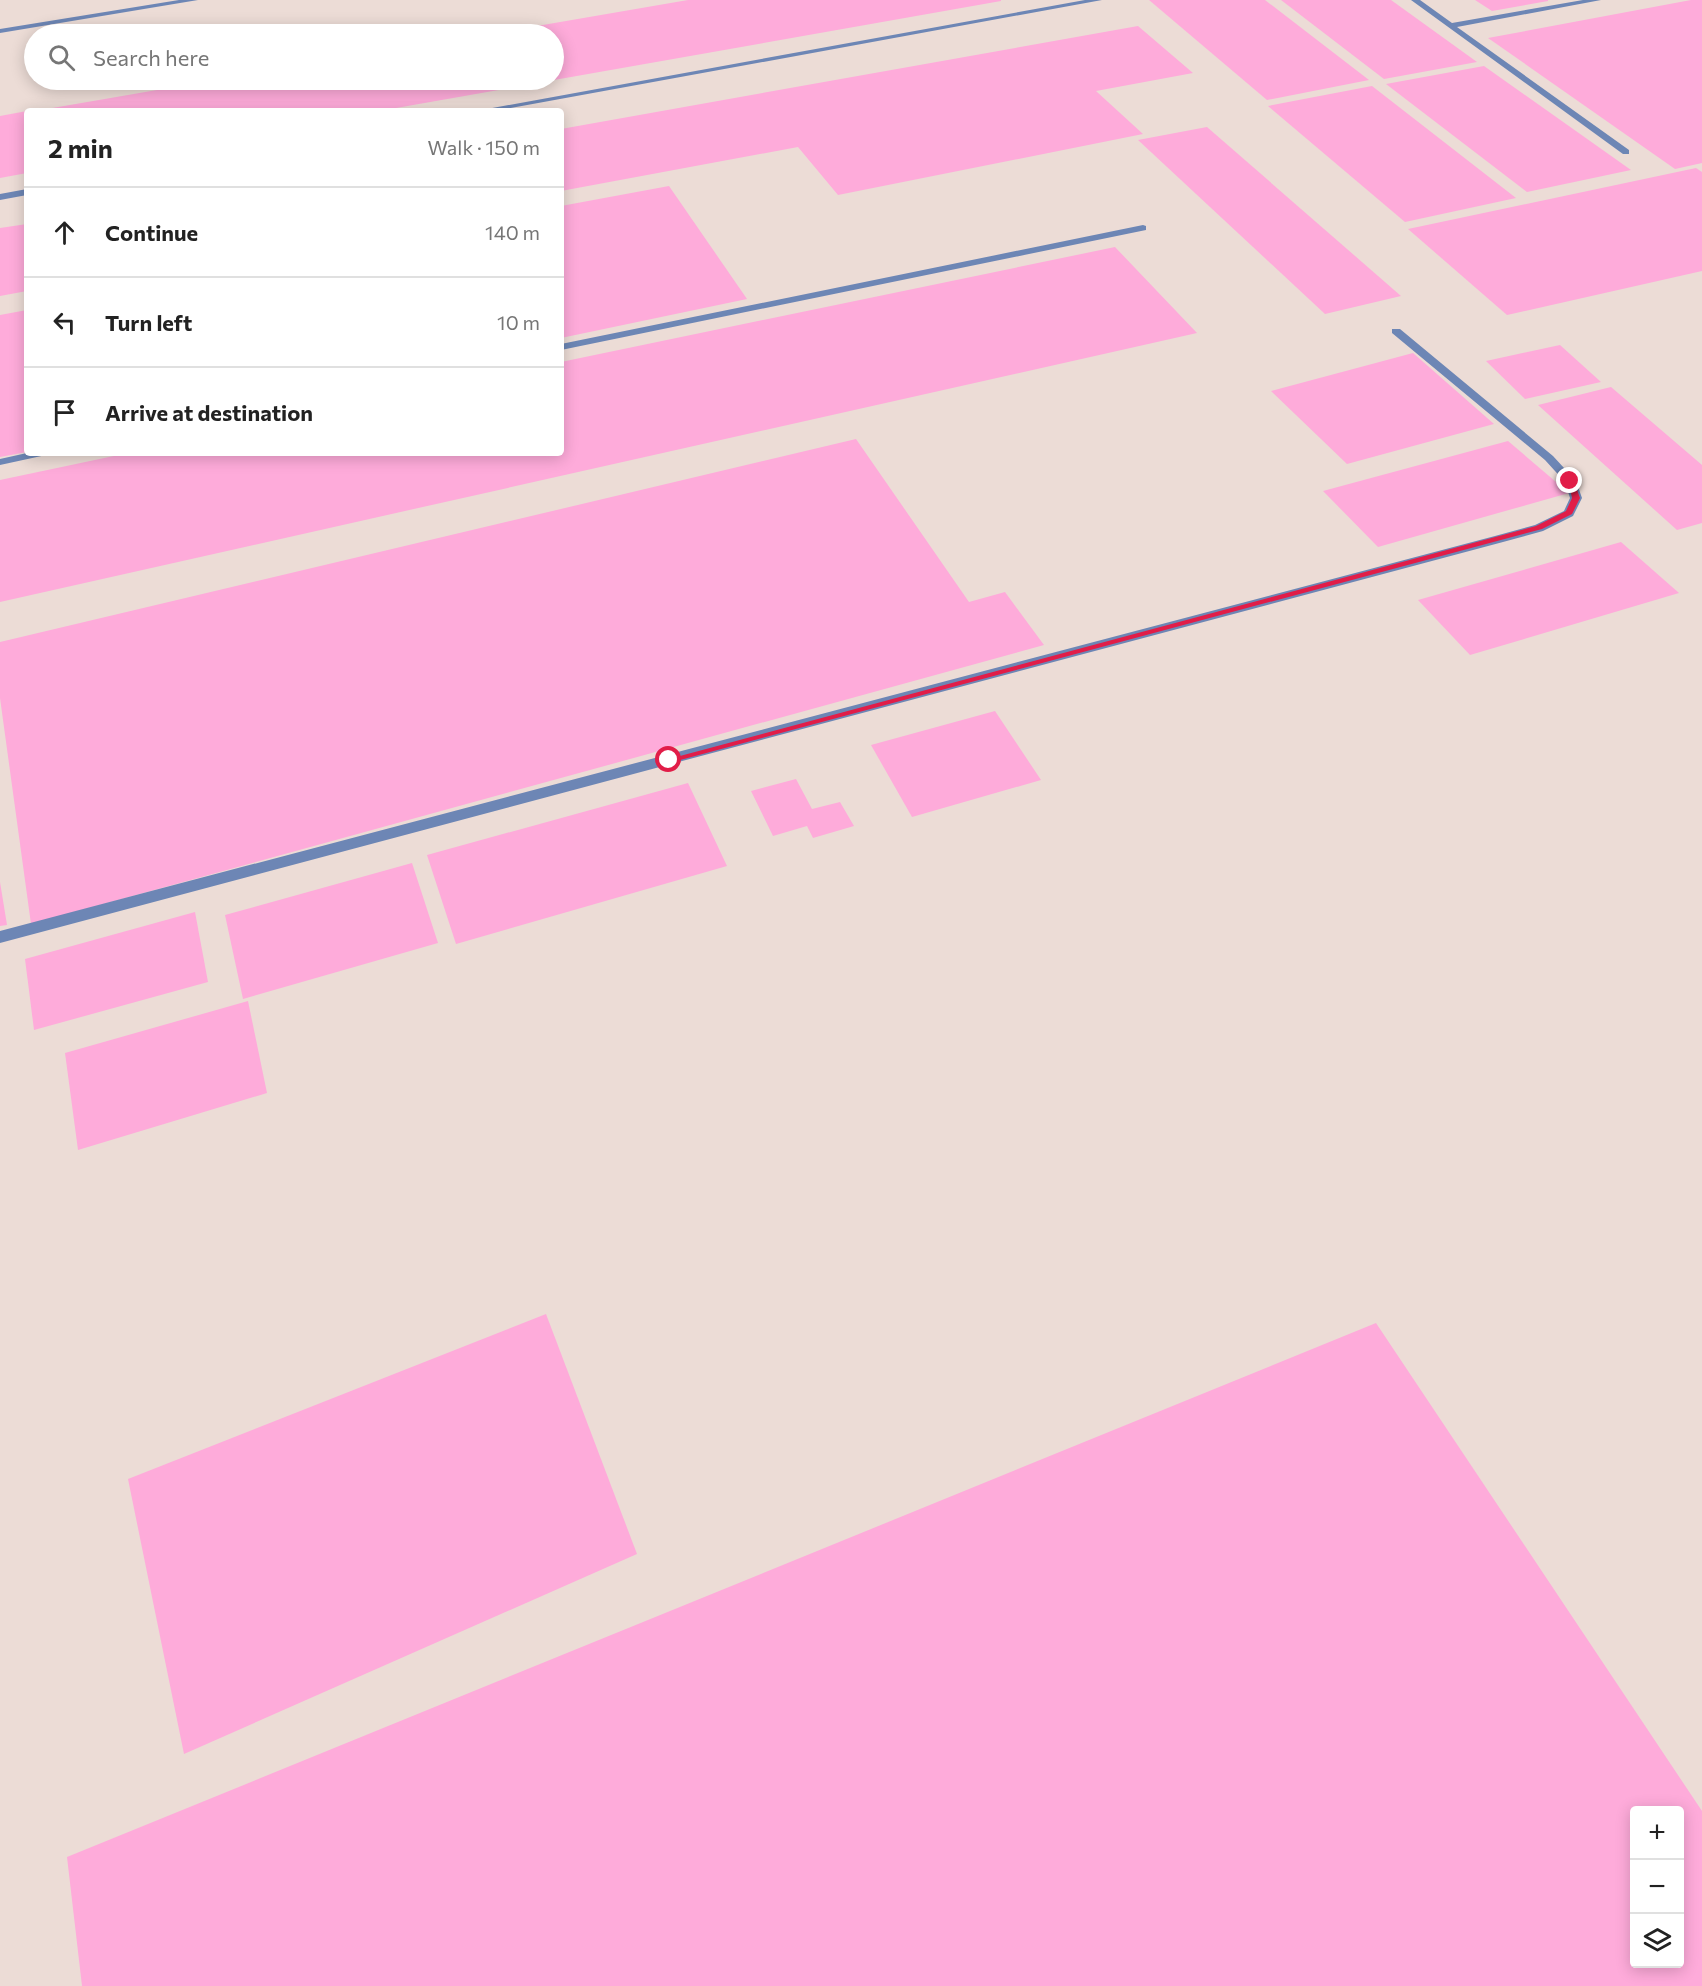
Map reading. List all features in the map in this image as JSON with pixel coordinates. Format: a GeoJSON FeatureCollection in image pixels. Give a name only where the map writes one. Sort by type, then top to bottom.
{"type":"FeatureCollection","features":[{"type":"Feature","properties":{"kind":"lane"},"geometry":{"type":"LineString","coordinates":[[44,24],[194,0]]}},
{"type":"Feature","properties":{"kind":"lane"},"geometry":{"type":"LineString","coordinates":[[497,108],[1098,0]]}},
{"type":"Feature","properties":{"kind":"lane"},"geometry":{"type":"LineString","coordinates":[[1415,0],[1453,25],[1626,152]]}},
{"type":"Feature","properties":{"kind":"lane"},"geometry":{"type":"LineString","coordinates":[[1453,25],[1597,0]]}},
{"type":"Feature","properties":{"kind":"lane"},"geometry":{"type":"LineString","coordinates":[[0,31],[24,27]]}},
{"type":"Feature","properties":{"kind":"lane"},"geometry":{"type":"LineString","coordinates":[[0,197],[24,193]]}},
{"type":"Feature","properties":{"kind":"lane"},"geometry":{"type":"LineString","coordinates":[[564,346],[1143,228]]}},
{"type":"Feature","properties":{"kind":"lane"},"geometry":{"type":"LineString","coordinates":[[0,937],[1499,539],[1539,528],[1569,513],[1576,498],[1570,481],[1549,458],[1396,331]]}},
{"type":"Feature","properties":{"kind":"lane"},"geometry":{"type":"LineString","coordinates":[[0,462],[28,456]]}},
{"type":"Feature","properties":{"kind":"building"},"geometry":{"type":"Polygon","coordinates":[[[688,0],[1001,0],[564,78],[564,24],[549,24],[688,0]]]}},
{"type":"Feature","properties":{"kind":"building"},"geometry":{"type":"Polygon","coordinates":[[[1149,0],[1265,0],[1369,80],[1267,100],[1149,0]]]}},
{"type":"Feature","properties":{"kind":"building"},"geometry":{"type":"Polygon","coordinates":[[[1281,0],[1391,0],[1477,62],[1384,79],[1281,0]]]}},
{"type":"Feature","properties":{"kind":"building"},"geometry":{"type":"Polygon","coordinates":[[[1475,0],[1548,0],[1548,1],[1492,11],[1475,0]]]}},
{"type":"Feature","properties":{"kind":"building"},"geometry":{"type":"Polygon","coordinates":[[[1691,0],[1702,0],[1702,163],[1675,169],[1488,38],[1691,0]]]}},
{"type":"Feature","properties":{"kind":"building"},"geometry":{"type":"Polygon","coordinates":[[[1138,26],[1193,73],[1096,91],[1143,134],[838,195],[798,147],[564,190],[564,128],[1138,26]]]}},
{"type":"Feature","properties":{"kind":"building"},"geometry":{"type":"Polygon","coordinates":[[[1484,66],[1631,170],[1527,192],[1386,84],[1484,66]]]}},
{"type":"Feature","properties":{"kind":"building"},"geometry":{"type":"Polygon","coordinates":[[[1372,86],[1516,198],[1405,222],[1268,106],[1372,86]]]}},
{"type":"Feature","properties":{"kind":"building"},"geometry":{"type":"Polygon","coordinates":[[[157,90],[499,90],[396,108],[52,108],[157,90]]]}},
{"type":"Feature","properties":{"kind":"building"},"geometry":{"type":"Polygon","coordinates":[[[24,112],[24,174],[0,178],[0,116],[24,112]]]}},
{"type":"Feature","properties":{"kind":"building"},"geometry":{"type":"Polygon","coordinates":[[[1207,127],[1401,296],[1325,314],[1138,140],[1207,127]]]}},
{"type":"Feature","properties":{"kind":"building"},"geometry":{"type":"Polygon","coordinates":[[[1696,168],[1702,172],[1702,271],[1507,315],[1408,229],[1696,168]]]}},
{"type":"Feature","properties":{"kind":"building"},"geometry":{"type":"Polygon","coordinates":[[[669,186],[747,299],[564,337],[564,205],[669,186]]]}},
{"type":"Feature","properties":{"kind":"building"},"geometry":{"type":"Polygon","coordinates":[[[24,224],[24,292],[0,296],[0,228],[24,224]]]}},
{"type":"Feature","properties":{"kind":"building"},"geometry":{"type":"Polygon","coordinates":[[[1115,247],[1197,333],[0,602],[0,480],[114,456],[564,456],[564,361],[1115,247]]]}},
{"type":"Feature","properties":{"kind":"building"},"geometry":{"type":"Polygon","coordinates":[[[24,311],[24,453],[0,457],[0,315],[24,311]]]}},
{"type":"Feature","properties":{"kind":"building"},"geometry":{"type":"Polygon","coordinates":[[[1560,345],[1601,382],[1525,399],[1486,361],[1560,345]]]}},
{"type":"Feature","properties":{"kind":"building"},"geometry":{"type":"Polygon","coordinates":[[[1413,353],[1494,424],[1347,464],[1271,391],[1413,353]]]}},
{"type":"Feature","properties":{"kind":"building"},"geometry":{"type":"Polygon","coordinates":[[[1611,387],[1702,465],[1702,523],[1677,530],[1538,405],[1611,387]]]}},
{"type":"Feature","properties":{"kind":"building"},"geometry":{"type":"Polygon","coordinates":[[[856,439],[969,602],[1005,592],[1044,645],[31,924],[0,698],[0,642],[856,439]]]}},
{"type":"Feature","properties":{"kind":"building"},"geometry":{"type":"Polygon","coordinates":[[[1508,441],[1569,493],[1378,547],[1323,491],[1508,441]]]}},
{"type":"Feature","properties":{"kind":"building"},"geometry":{"type":"Polygon","coordinates":[[[1621,542],[1679,593],[1470,655],[1418,600],[1621,542]]]}},
{"type":"Feature","properties":{"kind":"building"},"geometry":{"type":"Polygon","coordinates":[[[995,711],[1041,780],[912,817],[871,745],[995,711]]]}},
{"type":"Feature","properties":{"kind":"building"},"geometry":{"type":"Polygon","coordinates":[[[796,779],[812,809],[840,802],[854,826],[813,838],[807,826],[773,836],[751,791],[796,779]]]}},
{"type":"Feature","properties":{"kind":"building"},"geometry":{"type":"Polygon","coordinates":[[[688,783],[727,866],[456,944],[427,855],[688,783]]]}},
{"type":"Feature","properties":{"kind":"building"},"geometry":{"type":"Polygon","coordinates":[[[412,863],[438,943],[243,999],[225,915],[412,863]]]}},
{"type":"Feature","properties":{"kind":"building"},"geometry":{"type":"Polygon","coordinates":[[[0,882],[7,925],[0,926],[0,882]]]}},
{"type":"Feature","properties":{"kind":"building"},"geometry":{"type":"Polygon","coordinates":[[[195,912],[208,982],[34,1030],[25,959],[195,912]]]}},
{"type":"Feature","properties":{"kind":"building"},"geometry":{"type":"Polygon","coordinates":[[[248,1001],[267,1093],[78,1150],[65,1053],[248,1001]]]}},
{"type":"Feature","properties":{"kind":"building"},"geometry":{"type":"Polygon","coordinates":[[[546,1314],[637,1554],[184,1754],[128,1479],[546,1314]]]}},
{"type":"Feature","properties":{"kind":"building"},"geometry":{"type":"Polygon","coordinates":[[[1376,1323],[1702,1811],[1702,1986],[82,1986],[67,1857],[1376,1323]]]}},
{"type":"Feature","properties":{"kind":"route"},"geometry":{"type":"LineString","coordinates":[[669,760],[1539,528],[1569,513],[1576,498],[1570,481]]}}]}
